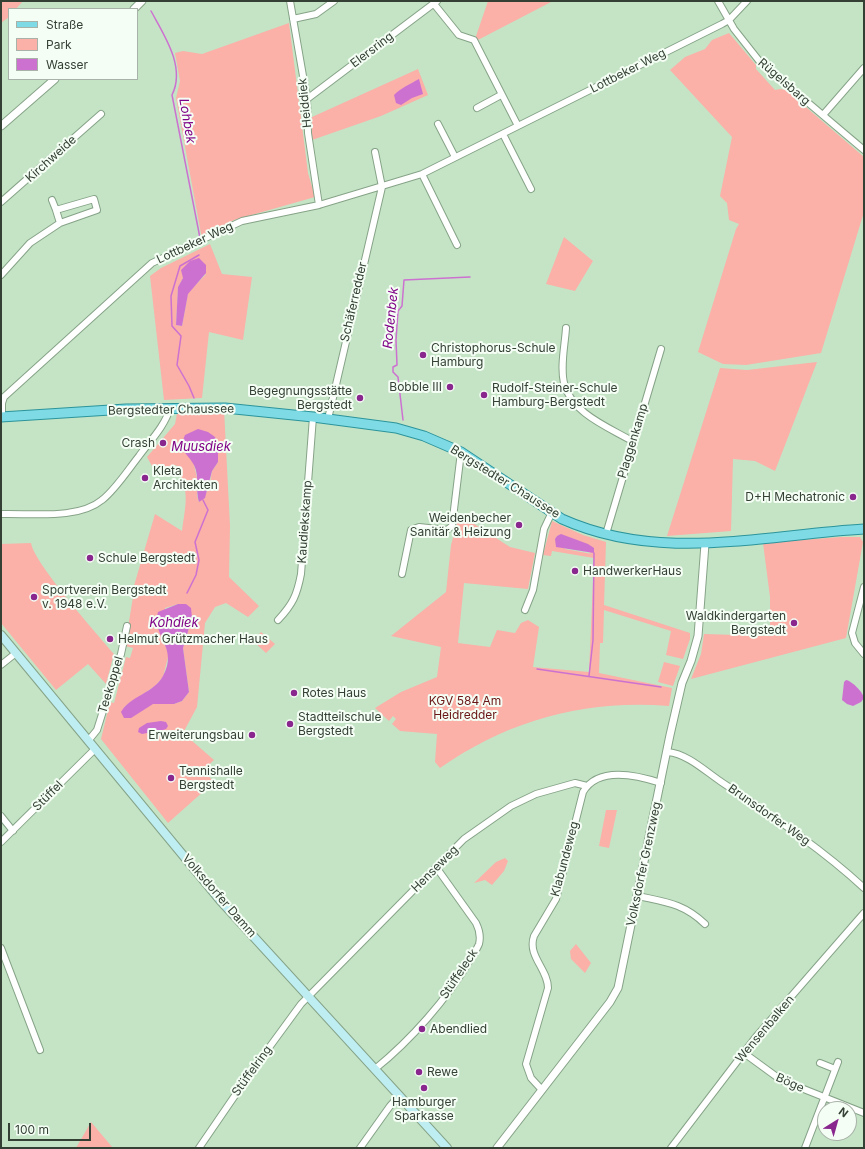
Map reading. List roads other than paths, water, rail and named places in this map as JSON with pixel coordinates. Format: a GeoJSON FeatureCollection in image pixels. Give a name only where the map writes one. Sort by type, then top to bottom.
{"type":"FeatureCollection","features":[{"type":"Feature","properties":{"kind":"main road","name":"Bergstedter Chaussee"},"geometry":{"type":"LineString","coordinates":[[2,417],[170,408],[224,408],[328,418],[400,429],[424,436],[461,452],[552,512],[572,523],[606,534],[644,542],[705,544],[864,529]]}},
{"type":"Feature","properties":{"kind":"main road","name":"Volksdorfer Damm"},"geometry":{"type":"LineString","coordinates":[[1,635],[220,900],[447,1148]]}},
{"type":"Feature","properties":{"kind":"street","name":"Heiddiek"},"geometry":{"type":"LineString","coordinates":[[290,1],[307,99],[308,133],[319,205]]}},
{"type":"Feature","properties":{"kind":"street"},"geometry":{"type":"LineString","coordinates":[[293,18],[316,14],[334,1]]}},
{"type":"Feature","properties":{"kind":"street","name":"Rügelsbarg"},"geometry":{"type":"LineString","coordinates":[[718,1],[729,20],[760,62],[864,150]]}},
{"type":"Feature","properties":{"kind":"street","name":"Lottbeker Weg"},"geometry":{"type":"LineString","coordinates":[[2,417],[2,403],[4,397],[152,264],[242,221],[319,205],[422,174],[729,20],[747,1]]}},
{"type":"Feature","properties":{"kind":"street"},"geometry":{"type":"LineString","coordinates":[[436,2],[459,35],[474,40],[518,126]]}},
{"type":"Feature","properties":{"kind":"street","name":"Elersring"},"geometry":{"type":"LineString","coordinates":[[307,99],[436,2]]}},
{"type":"Feature","properties":{"kind":"street"},"geometry":{"type":"LineString","coordinates":[[822,115],[864,68]]}},
{"type":"Feature","properties":{"kind":"street"},"geometry":{"type":"LineString","coordinates":[[1,126],[54,80]]}},
{"type":"Feature","properties":{"kind":"street"},"geometry":{"type":"LineString","coordinates":[[477,108],[501,95]]}},
{"type":"Feature","properties":{"kind":"street","name":"Kirchweide"},"geometry":{"type":"LineString","coordinates":[[1,202],[101,114]]}},
{"type":"Feature","properties":{"kind":"street"},"geometry":{"type":"LineString","coordinates":[[438,124],[455,157]]}},
{"type":"Feature","properties":{"kind":"street"},"geometry":{"type":"LineString","coordinates":[[503,134],[531,190]]}},
{"type":"Feature","properties":{"kind":"street"},"geometry":{"type":"LineString","coordinates":[[375,152],[382,187]]}},
{"type":"Feature","properties":{"kind":"street"},"geometry":{"type":"LineString","coordinates":[[422,174],[457,246]]}},
{"type":"Feature","properties":{"kind":"street","name":"Schäferredder"},"geometry":{"type":"LineString","coordinates":[[328,418],[382,187]]}},
{"type":"Feature","properties":{"kind":"street"},"geometry":{"type":"LineString","coordinates":[[1,275],[30,243],[60,223],[97,210],[94,199],[56,210]]}},
{"type":"Feature","properties":{"kind":"street"},"geometry":{"type":"LineString","coordinates":[[52,200],[60,223]]}},
{"type":"Feature","properties":{"kind":"street"},"geometry":{"type":"LineString","coordinates":[[566,328],[563,367],[564,383],[575,405],[632,441]]}},
{"type":"Feature","properties":{"kind":"street","name":"Plaggenkamp"},"geometry":{"type":"LineString","coordinates":[[606,534],[632,441],[661,349]]}},
{"type":"Feature","properties":{"kind":"street"},"geometry":{"type":"LineString","coordinates":[[1,514],[64,513],[91,508],[103,500],[128,471],[166,419],[170,408]]}},
{"type":"Feature","properties":{"kind":"street","name":"Kaudiekskamp"},"geometry":{"type":"LineString","coordinates":[[278,620],[290,607],[296,595],[301,574],[313,417]]}},
{"type":"Feature","properties":{"kind":"street"},"geometry":{"type":"LineString","coordinates":[[402,574],[411,530],[419,527],[447,530],[452,526],[461,452]]}},
{"type":"Feature","properties":{"kind":"street"},"geometry":{"type":"LineString","coordinates":[[525,610],[533,590],[544,529],[552,512]]}},
{"type":"Feature","properties":{"kind":"street","name":"Volksdorfer Grenzweg"},"geometry":{"type":"LineString","coordinates":[[496,1148],[610,1002],[618,988],[682,683],[698,636],[705,544]]}},
{"type":"Feature","properties":{"kind":"street"},"geometry":{"type":"LineString","coordinates":[[864,587],[852,634],[855,643],[864,654]]}},
{"type":"Feature","properties":{"kind":"street","name":"Teekoppel"},"geometry":{"type":"LineString","coordinates":[[88,741],[97,730],[121,654],[127,626]]}},
{"type":"Feature","properties":{"kind":"street"},"geometry":{"type":"LineString","coordinates":[[1,665],[16,653]]}},
{"type":"Feature","properties":{"kind":"street","name":"Stüffel"},"geometry":{"type":"LineString","coordinates":[[1,842],[95,749]]}},
{"type":"Feature","properties":{"kind":"street","name":"Brunsdorfer Weg"},"geometry":{"type":"LineString","coordinates":[[668,752],[684,756],[745,798],[822,853],[864,888]]}},
{"type":"Feature","properties":{"kind":"street"},"geometry":{"type":"LineString","coordinates":[[587,786],[597,778],[608,776],[637,777],[661,784]]}},
{"type":"Feature","properties":{"kind":"street","name":"Henseweg"},"geometry":{"type":"LineString","coordinates":[[308,997],[436,867],[476,829],[511,806],[536,794],[575,783],[587,786]]}},
{"type":"Feature","properties":{"kind":"street","name":"Klabundeweg"},"geometry":{"type":"LineString","coordinates":[[542,1090],[530,1078],[526,1064],[548,988],[547,978],[534,952],[533,939],[556,899],[580,803],[587,786]]}},
{"type":"Feature","properties":{"kind":"street"},"geometry":{"type":"LineString","coordinates":[[1,816],[13,831]]}},
{"type":"Feature","properties":{"kind":"street","name":"Stüffeleck"},"geometry":{"type":"LineString","coordinates":[[375,1069],[395,1051],[437,1006],[454,984],[479,944],[480,937],[476,923],[436,867]]}},
{"type":"Feature","properties":{"kind":"street"},"geometry":{"type":"LineString","coordinates":[[638,896],[664,900],[693,913],[705,924]]}},
{"type":"Feature","properties":{"kind":"street","name":"Wensenbalken"},"geometry":{"type":"LineString","coordinates":[[671,1148],[744,1053],[864,913]]}},
{"type":"Feature","properties":{"kind":"street"},"geometry":{"type":"LineString","coordinates":[[1,948],[40,1050]]}},
{"type":"Feature","properties":{"kind":"street","name":"Stüffelring"},"geometry":{"type":"LineString","coordinates":[[199,1148],[249,1075],[308,997]]}},
{"type":"Feature","properties":{"kind":"street","name":"Böge"},"geometry":{"type":"LineString","coordinates":[[744,1053],[774,1076],[864,1113]]}},
{"type":"Feature","properties":{"kind":"street"},"geometry":{"type":"LineString","coordinates":[[804,1148],[836,1065],[820,1063]]}},
{"type":"Feature","properties":{"kind":"street"},"geometry":{"type":"LineString","coordinates":[[360,1148],[390,1106],[399,1096]]}},
{"type":"Feature","properties":{"kind":"water"},"geometry":{"type":"Polygon","coordinates":[[[419,79],[423,94],[412,98],[401,105],[396,103],[394,95],[419,79]]]}},
{"type":"Feature","properties":{"kind":"water"},"geometry":{"type":"Polygon","coordinates":[[[199,258],[206,265],[206,273],[188,294],[182,326],[176,325],[178,287],[183,278],[181,270],[190,261],[199,258]]]}},
{"type":"Feature","properties":{"kind":"water","name":"Muusdiek"},"geometry":{"type":"Polygon","coordinates":[[[198,429],[208,432],[215,437],[218,445],[218,462],[212,471],[205,498],[199,502],[196,470],[184,452],[182,445],[185,435],[198,429]]]}},
{"type":"Feature","properties":{"kind":"water"},"geometry":{"type":"Polygon","coordinates":[[[561,534],[588,544],[594,548],[594,553],[556,547],[555,539],[561,534]]]}},
{"type":"Feature","properties":{"kind":"water","name":"Kohdiek"},"geometry":{"type":"Polygon","coordinates":[[[178,604],[186,604],[191,608],[192,618],[183,648],[189,692],[182,701],[174,704],[153,704],[131,718],[124,718],[121,712],[125,707],[130,702],[154,687],[163,676],[167,666],[168,657],[167,649],[158,628],[158,612],[178,604]]]}},
{"type":"Feature","properties":{"kind":"water"},"geometry":{"type":"Polygon","coordinates":[[[846,680],[857,687],[864,698],[861,702],[853,706],[842,700],[844,682],[846,680]]]}},
{"type":"Feature","properties":{"kind":"water"},"geometry":{"type":"Polygon","coordinates":[[[161,721],[166,722],[168,726],[166,729],[156,732],[157,738],[152,732],[142,734],[138,732],[139,728],[147,723],[161,721]]]}},
{"type":"Feature","properties":{"kind":"waterway","name":"Lohbek"},"geometry":{"type":"LineString","coordinates":[[151,11],[167,41],[175,62],[176,84],[172,95],[200,238]]}},
{"type":"Feature","properties":{"kind":"waterway","name":"Lohbek"},"geometry":{"type":"LineString","coordinates":[[194,398],[177,365],[181,336],[172,326],[171,296],[180,266],[199,255]]}},
{"type":"Feature","properties":{"kind":"waterway","name":"Rodenbek"},"geometry":{"type":"LineString","coordinates":[[403,420],[398,377],[393,372],[393,367],[397,365],[396,340],[398,311],[402,306],[404,280],[470,277]]}},
{"type":"Feature","properties":{"kind":"waterway","name":"Lohbek"},"geometry":{"type":"LineString","coordinates":[[187,593],[196,575],[199,560],[195,542],[208,510],[203,500]]}},
{"type":"Feature","properties":{"kind":"waterway"},"geometry":{"type":"LineString","coordinates":[[589,676],[593,640],[594,553]]}},
{"type":"Feature","properties":{"kind":"waterway"},"geometry":{"type":"LineString","coordinates":[[537,669],[661,687]]}},
{"type":"Feature","properties":{"kind":"place","name":"Christophorus-Schule Hamburg"},"geometry":{"type":"Point","coordinates":[423,355]}},
{"type":"Feature","properties":{"kind":"place","name":"Bobble III"},"geometry":{"type":"Point","coordinates":[450,387]}},
{"type":"Feature","properties":{"kind":"place","name":"Rudolf-Steiner-Schule Hamburg-Bergstedt"},"geometry":{"type":"Point","coordinates":[484,395]}},
{"type":"Feature","properties":{"kind":"place","name":"Begegnungsstätte Bergstedt"},"geometry":{"type":"Point","coordinates":[360,398]}},
{"type":"Feature","properties":{"kind":"place","name":"Crash"},"geometry":{"type":"Point","coordinates":[163,443]}},
{"type":"Feature","properties":{"kind":"place","name":"Kleta Architekten"},"geometry":{"type":"Point","coordinates":[145,478]}},
{"type":"Feature","properties":{"kind":"place","name":"D+H Mechatronic"},"geometry":{"type":"Point","coordinates":[853,497]}},
{"type":"Feature","properties":{"kind":"place","name":"Weidenbecher Sanitär & Heizung"},"geometry":{"type":"Point","coordinates":[519,525]}},
{"type":"Feature","properties":{"kind":"place","name":"Schule Bergstedt"},"geometry":{"type":"Point","coordinates":[90,558]}},
{"type":"Feature","properties":{"kind":"place","name":"HandwerkerHaus"},"geometry":{"type":"Point","coordinates":[575,571]}},
{"type":"Feature","properties":{"kind":"place","name":"Sportverein Bergstedt v. 1948 e.V."},"geometry":{"type":"Point","coordinates":[34,597]}},
{"type":"Feature","properties":{"kind":"place","name":"Waldkindergarten Bergstedt"},"geometry":{"type":"Point","coordinates":[794,623]}},
{"type":"Feature","properties":{"kind":"place","name":"Helmut Grützmacher Haus"},"geometry":{"type":"Point","coordinates":[110,639]}},
{"type":"Feature","properties":{"kind":"place","name":"Rotes Haus"},"geometry":{"type":"Point","coordinates":[294,693]}},
{"type":"Feature","properties":{"kind":"place","name":"Stadtteilschule Bergstedt"},"geometry":{"type":"Point","coordinates":[290,724]}},
{"type":"Feature","properties":{"kind":"place","name":"Erweiterungsbau"},"geometry":{"type":"Point","coordinates":[252,735]}},
{"type":"Feature","properties":{"kind":"place","name":"Tennishalle Bergstedt"},"geometry":{"type":"Point","coordinates":[171,778]}},
{"type":"Feature","properties":{"kind":"place","name":"Abendlied"},"geometry":{"type":"Point","coordinates":[422,1029]}},
{"type":"Feature","properties":{"kind":"place","name":"Rewe"},"geometry":{"type":"Point","coordinates":[419,1072]}},
{"type":"Feature","properties":{"kind":"place","name":"Hamburger Sparkasse"},"geometry":{"type":"Point","coordinates":[424,1088]}},
{"type":"Feature","properties":{"kind":"park label","name":"KGV 584 Am Heidredder"},"geometry":{"type":"Point","coordinates":[465,708]}}]}
